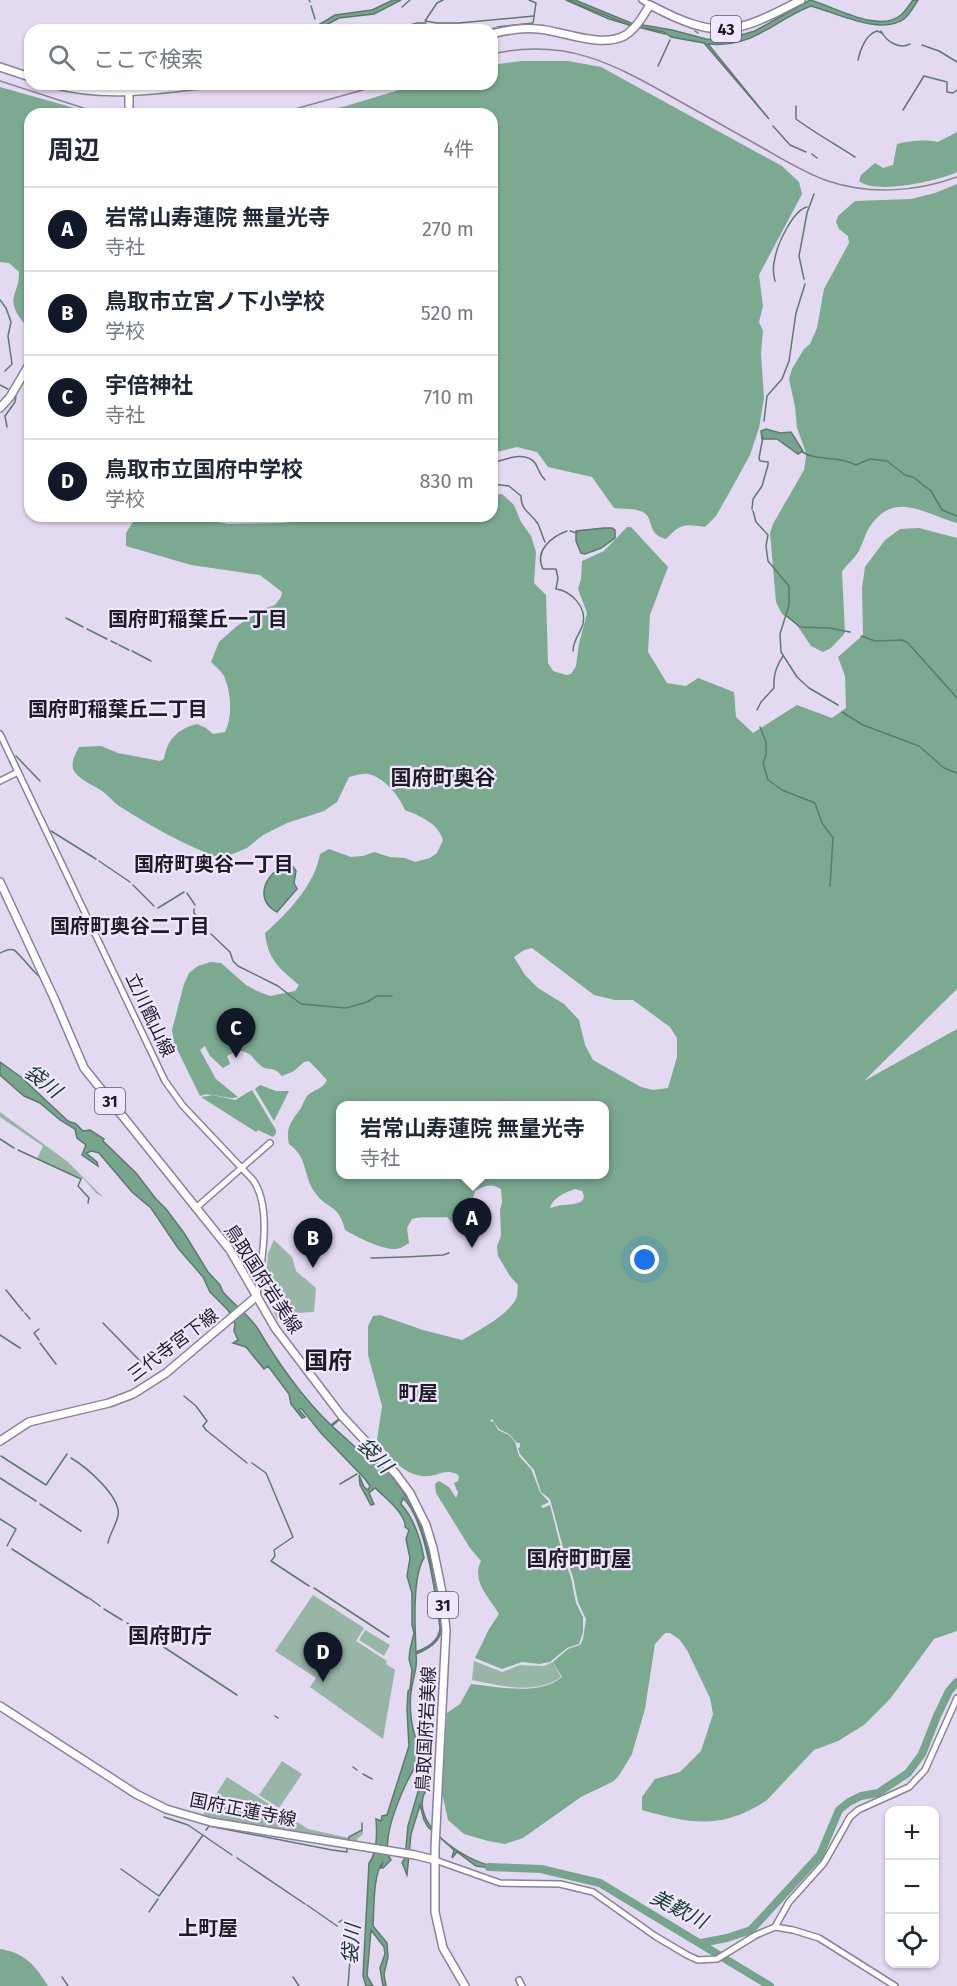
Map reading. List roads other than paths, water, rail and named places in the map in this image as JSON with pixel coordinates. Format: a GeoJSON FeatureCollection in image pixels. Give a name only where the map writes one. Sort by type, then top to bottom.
{"type":"FeatureCollection","features":[{"type":"Feature","properties":{"kind":"main road","name":"43"},"geometry":{"type":"LineString","coordinates":[[650,5],[687,23],[720,29],[760,21],[801,0]]}},
{"type":"Feature","properties":{"kind":"main road"},"geometry":{"type":"LineString","coordinates":[[498,33],[517,29],[536,29],[606,41],[623,36],[637,25],[650,5]]}},
{"type":"Feature","properties":{"kind":"main road"},"geometry":{"type":"LineString","coordinates":[[0,67],[24,75]]}},
{"type":"Feature","properties":{"kind":"main road"},"geometry":{"type":"LineString","coordinates":[[83,90],[140,90]]}},
{"type":"Feature","properties":{"kind":"main road"},"geometry":{"type":"LineString","coordinates":[[129,91],[129,108]]}},
{"type":"Feature","properties":{"kind":"main road"},"geometry":{"type":"LineString","coordinates":[[0,408],[10,397],[24,373]]}},
{"type":"Feature","properties":{"kind":"main road","name":"鳥取国府岩美線"},"geometry":{"type":"LineString","coordinates":[[0,882],[84,1068],[230,1250],[270,1319],[321,1391],[404,1484],[420,1512],[430,1536],[442,1592],[446,1630],[435,1848],[435,1912],[439,1935],[448,1960],[465,1986]]}},
{"type":"Feature","properties":{"kind":"main road","name":"三代寺宮下線"},"geometry":{"type":"LineString","coordinates":[[0,1441],[29,1422],[109,1403],[133,1394],[160,1378],[257,1296]]}},
{"type":"Feature","properties":{"kind":"main road","name":"国府正蓮寺線"},"geometry":{"type":"LineString","coordinates":[[0,1706],[136,1794],[166,1809],[211,1822],[435,1860]]}},
{"type":"Feature","properties":{"kind":"street"},"geometry":{"type":"LineString","coordinates":[[642,0],[650,5]]}},
{"type":"Feature","properties":{"kind":"street","name":"立川甑山線"},"geometry":{"type":"LineString","coordinates":[[0,734],[165,1081],[183,1106],[257,1186],[264,1203],[264,1228],[257,1296]]}},
{"type":"Feature","properties":{"kind":"street"},"geometry":{"type":"LineString","coordinates":[[0,781],[18,772]]}},
{"type":"Feature","properties":{"kind":"street"},"geometry":{"type":"LineString","coordinates":[[197,1207],[270,1143]]}},
{"type":"Feature","properties":{"kind":"street"},"geometry":{"type":"LineString","coordinates":[[775,1927],[789,1902],[824,1863],[850,1817],[858,1810],[909,1787],[925,1770],[957,1698]]}},
{"type":"Feature","properties":{"kind":"street"},"geometry":{"type":"LineString","coordinates":[[435,1860],[501,1883],[560,1884],[593,1892],[656,1936],[698,1960],[717,1959],[756,1935],[775,1927],[793,1930],[819,1938],[895,1986]]}},
{"type":"Feature","properties":{"kind":"waterway"},"geometry":{"type":"LineString","coordinates":[[402,7],[410,0]]}},
{"type":"Feature","properties":{"kind":"waterway"},"geometry":{"type":"LineString","coordinates":[[443,0],[437,3],[425,21],[459,23],[534,16]]}},
{"type":"Feature","properties":{"kind":"waterway"},"geometry":{"type":"LineString","coordinates":[[498,27],[533,23],[536,3],[529,0]]}},
{"type":"Feature","properties":{"kind":"waterway"},"geometry":{"type":"LineString","coordinates":[[566,0],[609,19],[633,26]]}},
{"type":"Feature","properties":{"kind":"waterway"},"geometry":{"type":"LineString","coordinates":[[311,6],[315,19]]}},
{"type":"Feature","properties":{"kind":"waterway"},"geometry":{"type":"LineString","coordinates":[[414,24],[426,23]]}},
{"type":"Feature","properties":{"kind":"waterway"},"geometry":{"type":"LineString","coordinates":[[638,27],[665,34]]}},
{"type":"Feature","properties":{"kind":"waterway"},"geometry":{"type":"LineString","coordinates":[[858,60],[862,47],[870,35],[877,31],[882,33]]}},
{"type":"Feature","properties":{"kind":"waterway"},"geometry":{"type":"LineString","coordinates":[[881,31],[893,44],[902,46],[910,44]]}},
{"type":"Feature","properties":{"kind":"waterway"},"geometry":{"type":"LineString","coordinates":[[658,66],[670,40]]}},
{"type":"Feature","properties":{"kind":"waterway"},"geometry":{"type":"LineString","coordinates":[[922,45],[939,51],[957,62]]}},
{"type":"Feature","properties":{"kind":"waterway"},"geometry":{"type":"LineString","coordinates":[[903,110],[924,76],[947,82],[947,92],[953,93],[957,90]]}},
{"type":"Feature","properties":{"kind":"waterway"},"geometry":{"type":"LineString","coordinates":[[796,106],[796,119],[855,157]]}},
{"type":"Feature","properties":{"kind":"waterway"},"geometry":{"type":"LineString","coordinates":[[773,126],[790,145],[806,152]]}},
{"type":"Feature","properties":{"kind":"waterway"},"geometry":{"type":"LineString","coordinates":[[812,154],[817,158]]}},
{"type":"Feature","properties":{"kind":"waterway"},"geometry":{"type":"LineString","coordinates":[[804,279],[799,256],[807,213],[814,194]]}},
{"type":"Feature","properties":{"kind":"waterway"},"geometry":{"type":"LineString","coordinates":[[775,281],[774,261],[782,237],[796,214],[807,207]]}},
{"type":"Feature","properties":{"kind":"waterway"},"geometry":{"type":"LineString","coordinates":[[764,421],[767,396],[782,379],[789,361],[796,313],[805,284]]}},
{"type":"Feature","properties":{"kind":"waterway"},"geometry":{"type":"LineString","coordinates":[[0,300],[11,322],[8,336],[12,364],[5,371]]}},
{"type":"Feature","properties":{"kind":"waterway"},"geometry":{"type":"LineString","coordinates":[[0,385],[8,389]]}},
{"type":"Feature","properties":{"kind":"waterway"},"geometry":{"type":"LineString","coordinates":[[7,427],[5,416],[15,402],[16,396]]}},
{"type":"Feature","properties":{"kind":"waterway"},"geometry":{"type":"LineString","coordinates":[[752,509],[753,499],[762,486],[768,465],[768,462],[760,461],[759,458],[763,437]]}},
{"type":"Feature","properties":{"kind":"waterway"},"geometry":{"type":"LineString","coordinates":[[802,452],[815,457],[842,460],[856,465],[870,459],[887,461],[931,491],[942,510],[957,516]]}},
{"type":"Feature","properties":{"kind":"waterway"},"geometry":{"type":"LineString","coordinates":[[498,461],[520,456],[526,457],[535,463],[545,480]]}},
{"type":"Feature","properties":{"kind":"waterway"},"geometry":{"type":"LineString","coordinates":[[498,485],[509,486],[521,496],[525,509],[538,524],[545,542]]}},
{"type":"Feature","properties":{"kind":"waterway"},"geometry":{"type":"LineString","coordinates":[[753,511],[756,522],[768,535],[766,546],[768,561],[789,586],[789,605],[780,634],[781,652],[797,677],[809,688],[838,705]]}},
{"type":"Feature","properties":{"kind":"waterway"},"geometry":{"type":"LineString","coordinates":[[567,531],[550,541],[542,551],[541,562],[543,569],[556,569],[558,578],[556,589],[572,596],[583,612],[583,624],[573,651]]}},
{"type":"Feature","properties":{"kind":"waterway"},"geometry":{"type":"LineString","coordinates":[[570,531],[577,533]]}},
{"type":"Feature","properties":{"kind":"waterway"},"geometry":{"type":"LineString","coordinates":[[787,616],[800,627],[829,628],[850,632]]}},
{"type":"Feature","properties":{"kind":"waterway"},"geometry":{"type":"LineString","coordinates":[[66,618],[83,627]]}},
{"type":"Feature","properties":{"kind":"waterway"},"geometry":{"type":"LineString","coordinates":[[87,629],[107,639]]}},
{"type":"Feature","properties":{"kind":"waterway"},"geometry":{"type":"LineString","coordinates":[[861,636],[875,641],[902,640],[908,643],[957,698]]}},
{"type":"Feature","properties":{"kind":"waterway"},"geometry":{"type":"LineString","coordinates":[[111,641],[117,644]]}},
{"type":"Feature","properties":{"kind":"waterway"},"geometry":{"type":"LineString","coordinates":[[119,645],[129,650]]}},
{"type":"Feature","properties":{"kind":"waterway"},"geometry":{"type":"LineString","coordinates":[[132,651],[151,661]]}},
{"type":"Feature","properties":{"kind":"waterway"},"geometry":{"type":"LineString","coordinates":[[757,710],[774,688],[778,663],[783,656]]}},
{"type":"Feature","properties":{"kind":"waterway"},"geometry":{"type":"LineString","coordinates":[[842,712],[863,725],[919,746],[944,768],[957,773]]}},
{"type":"Feature","properties":{"kind":"waterway"},"geometry":{"type":"LineString","coordinates":[[760,727],[766,742],[766,755],[763,763],[768,780],[782,790],[815,803],[822,823],[833,838],[830,886]]}},
{"type":"Feature","properties":{"kind":"waterway"},"geometry":{"type":"LineString","coordinates":[[16,756],[40,781]]}},
{"type":"Feature","properties":{"kind":"waterway"},"geometry":{"type":"LineString","coordinates":[[51,831],[96,859]]}},
{"type":"Feature","properties":{"kind":"waterway"},"geometry":{"type":"LineString","coordinates":[[99,861],[130,882]]}},
{"type":"Feature","properties":{"kind":"waterway"},"geometry":{"type":"LineString","coordinates":[[133,885],[154,906]]}},
{"type":"Feature","properties":{"kind":"waterway"},"geometry":{"type":"LineString","coordinates":[[158,908],[184,892]]}},
{"type":"Feature","properties":{"kind":"waterway"},"geometry":{"type":"LineString","coordinates":[[187,893],[195,905]]}},
{"type":"Feature","properties":{"kind":"waterway"},"geometry":{"type":"LineString","coordinates":[[194,909],[194,913],[208,929]]}},
{"type":"Feature","properties":{"kind":"waterway"},"geometry":{"type":"LineString","coordinates":[[211,934],[230,952],[233,961],[238,966],[278,986],[301,1004],[346,1008],[367,1002],[377,996],[392,996]]}},
{"type":"Feature","properties":{"kind":"waterway"},"geometry":{"type":"LineString","coordinates":[[0,953],[14,950],[42,979]]}},
{"type":"Feature","properties":{"kind":"waterway"},"geometry":{"type":"LineString","coordinates":[[0,1139],[14,1148]]}},
{"type":"Feature","properties":{"kind":"waterway"},"geometry":{"type":"LineString","coordinates":[[18,1150],[81,1179],[78,1186],[89,1198],[88,1203]]}},
{"type":"Feature","properties":{"kind":"waterway"},"geometry":{"type":"LineString","coordinates":[[405,1257],[449,1253]]}},
{"type":"Feature","properties":{"kind":"waterway"},"geometry":{"type":"LineString","coordinates":[[371,1258],[404,1257]]}},
{"type":"Feature","properties":{"kind":"waterway"},"geometry":{"type":"LineString","coordinates":[[6,1290],[23,1311]]}},
{"type":"Feature","properties":{"kind":"waterway"},"geometry":{"type":"LineString","coordinates":[[25,1313],[30,1319]]}},
{"type":"Feature","properties":{"kind":"waterway"},"geometry":{"type":"LineString","coordinates":[[103,1323],[141,1362]]}},
{"type":"Feature","properties":{"kind":"waterway"},"geometry":{"type":"LineString","coordinates":[[39,1329],[34,1333],[39,1340]]}},
{"type":"Feature","properties":{"kind":"waterway"},"geometry":{"type":"LineString","coordinates":[[0,1335],[20,1348]]}},
{"type":"Feature","properties":{"kind":"waterway"},"geometry":{"type":"LineString","coordinates":[[40,1343],[56,1364]]}},
{"type":"Feature","properties":{"kind":"waterway"},"geometry":{"type":"LineString","coordinates":[[184,1396],[196,1406],[207,1421],[203,1426],[206,1430],[247,1463]]}},
{"type":"Feature","properties":{"kind":"waterway"},"geometry":{"type":"LineString","coordinates":[[1,1456],[46,1485],[67,1454]]}},
{"type":"Feature","properties":{"kind":"waterway"},"geometry":{"type":"LineString","coordinates":[[71,1458],[109,1491],[118,1508],[118,1516],[108,1543]]}},
{"type":"Feature","properties":{"kind":"waterway"},"geometry":{"type":"LineString","coordinates":[[252,1463],[266,1473],[293,1537],[274,1550],[275,1556],[271,1561],[309,1586]]}},
{"type":"Feature","properties":{"kind":"waterway"},"geometry":{"type":"LineString","coordinates":[[340,1484],[357,1474]]}},
{"type":"Feature","properties":{"kind":"waterway"},"geometry":{"type":"LineString","coordinates":[[0,1478],[36,1501]]}},
{"type":"Feature","properties":{"kind":"waterway"},"geometry":{"type":"LineString","coordinates":[[40,1504],[81,1531]]}},
{"type":"Feature","properties":{"kind":"waterway"},"geometry":{"type":"LineString","coordinates":[[0,1519],[16,1529],[7,1546]]}},
{"type":"Feature","properties":{"kind":"waterway"},"geometry":{"type":"LineString","coordinates":[[12,1549],[88,1598]]}},
{"type":"Feature","properties":{"kind":"waterway"},"geometry":{"type":"LineString","coordinates":[[314,1588],[389,1637]]}},
{"type":"Feature","properties":{"kind":"waterway"},"geometry":{"type":"LineString","coordinates":[[89,1598],[100,1606]]}},
{"type":"Feature","properties":{"kind":"waterway"},"geometry":{"type":"LineString","coordinates":[[104,1609],[122,1620]]}},
{"type":"Feature","properties":{"kind":"waterway"},"geometry":{"type":"LineString","coordinates":[[127,1623],[237,1695]]}},
{"type":"Feature","properties":{"kind":"waterway","name":"美歎川"},"geometry":{"type":"LineString","coordinates":[[701,1943],[751,1930],[820,1855],[839,1810],[861,1796],[878,1793],[908,1773],[922,1754],[949,1691],[957,1682]]}},
{"type":"Feature","properties":{"kind":"waterway"},"geometry":{"type":"LineString","coordinates":[[353,1767],[357,1770]]}},
{"type":"Feature","properties":{"kind":"waterway"},"geometry":{"type":"LineString","coordinates":[[363,1774],[372,1779]]}},
{"type":"Feature","properties":{"kind":"waterway"},"geometry":{"type":"LineString","coordinates":[[164,1817],[188,1825],[232,1855]]}},
{"type":"Feature","properties":{"kind":"waterway"},"geometry":{"type":"LineString","coordinates":[[348,1840],[349,1837],[362,1830],[362,1823]]}},
{"type":"Feature","properties":{"kind":"waterway"},"geometry":{"type":"LineString","coordinates":[[206,1830],[209,1826],[332,1850],[347,1852],[347,1849]]}},
{"type":"Feature","properties":{"kind":"waterway"},"geometry":{"type":"LineString","coordinates":[[121,1869],[159,1896],[203,1835]]}},
{"type":"Feature","properties":{"kind":"waterway"},"geometry":{"type":"LineString","coordinates":[[237,1858],[305,1904]]}},
{"type":"Feature","properties":{"kind":"waterway","name":"美歎川"},"geometry":{"type":"LineString","coordinates":[[489,1867],[541,1869],[600,1883],[770,1986]]}},
{"type":"Feature","properties":{"kind":"waterway"},"geometry":{"type":"LineString","coordinates":[[149,1912],[158,1899]]}},
{"type":"Feature","properties":{"kind":"waterway","name":"袋川"},"geometry":{"type":"LineString","coordinates":[[307,1905],[337,1926]]}},
{"type":"Feature","properties":{"kind":"waterway","name":"袋川"},"geometry":{"type":"LineString","coordinates":[[345,1924],[352,1934],[348,1986]]}},
{"type":"Feature","properties":{"kind":"waterway"},"geometry":{"type":"LineString","coordinates":[[62,1977],[68,1986]]}},
{"type":"Feature","properties":{"kind":"waterway"},"geometry":{"type":"LineString","coordinates":[[293,1977],[299,1986]]}},
{"type":"Feature","properties":{"kind":"railway"},"geometry":{"type":"LineString","coordinates":[[498,53],[542,49],[565,51],[607,64],[649,84],[803,170],[828,181],[860,188],[893,190],[925,186],[957,177]]}},
{"type":"Feature","properties":{"kind":"railway"},"geometry":{"type":"LineString","coordinates":[[0,81],[24,89]]}},
{"type":"Feature","properties":{"kind":"railway"},"geometry":{"type":"LineString","coordinates":[[28,90],[83,108]]}},
{"type":"Feature","properties":{"kind":"railway"},"geometry":{"type":"LineString","coordinates":[[298,108],[363,90]]}},
{"type":"Feature","properties":{"kind":"place","name":"宇倍神社"},"geometry":{"type":"Point","coordinates":[236,1058]}},
{"type":"Feature","properties":{"kind":"place","name":"岩常山寿蓮院 無量光寺"},"geometry":{"type":"Point","coordinates":[472,1248]}},
{"type":"Feature","properties":{"kind":"place","name":"鳥取市立宮ノ下小学校"},"geometry":{"type":"Point","coordinates":[313,1268]}},
{"type":"Feature","properties":{"kind":"place","name":"鳥取市立国府中学校"},"geometry":{"type":"Point","coordinates":[323,1682]}},
{"type":"Feature","properties":{"kind":"district","name":"国府町稲葉丘一丁目"},"geometry":{"type":"Point","coordinates":[198,619]}},
{"type":"Feature","properties":{"kind":"district","name":"国府町稲葉丘二丁目"},"geometry":{"type":"Point","coordinates":[118,709]}},
{"type":"Feature","properties":{"kind":"district","name":"国府町奥谷"},"geometry":{"type":"Point","coordinates":[443,778]}},
{"type":"Feature","properties":{"kind":"district","name":"国府町奥谷一丁目"},"geometry":{"type":"Point","coordinates":[214,864]}},
{"type":"Feature","properties":{"kind":"district","name":"国府町奥谷二丁目"},"geometry":{"type":"Point","coordinates":[130,926]}},
{"type":"Feature","properties":{"kind":"district","name":"国府"},"geometry":{"type":"Point","coordinates":[328,1361]}},
{"type":"Feature","properties":{"kind":"district","name":"町屋"},"geometry":{"type":"Point","coordinates":[418,1393]}},
{"type":"Feature","properties":{"kind":"district","name":"国府町町屋"},"geometry":{"type":"Point","coordinates":[579,1559]}},
{"type":"Feature","properties":{"kind":"district","name":"国府町庁"},"geometry":{"type":"Point","coordinates":[170,1636]}},
{"type":"Feature","properties":{"kind":"district","name":"上町屋"},"geometry":{"type":"Point","coordinates":[208,1928]}}]}
